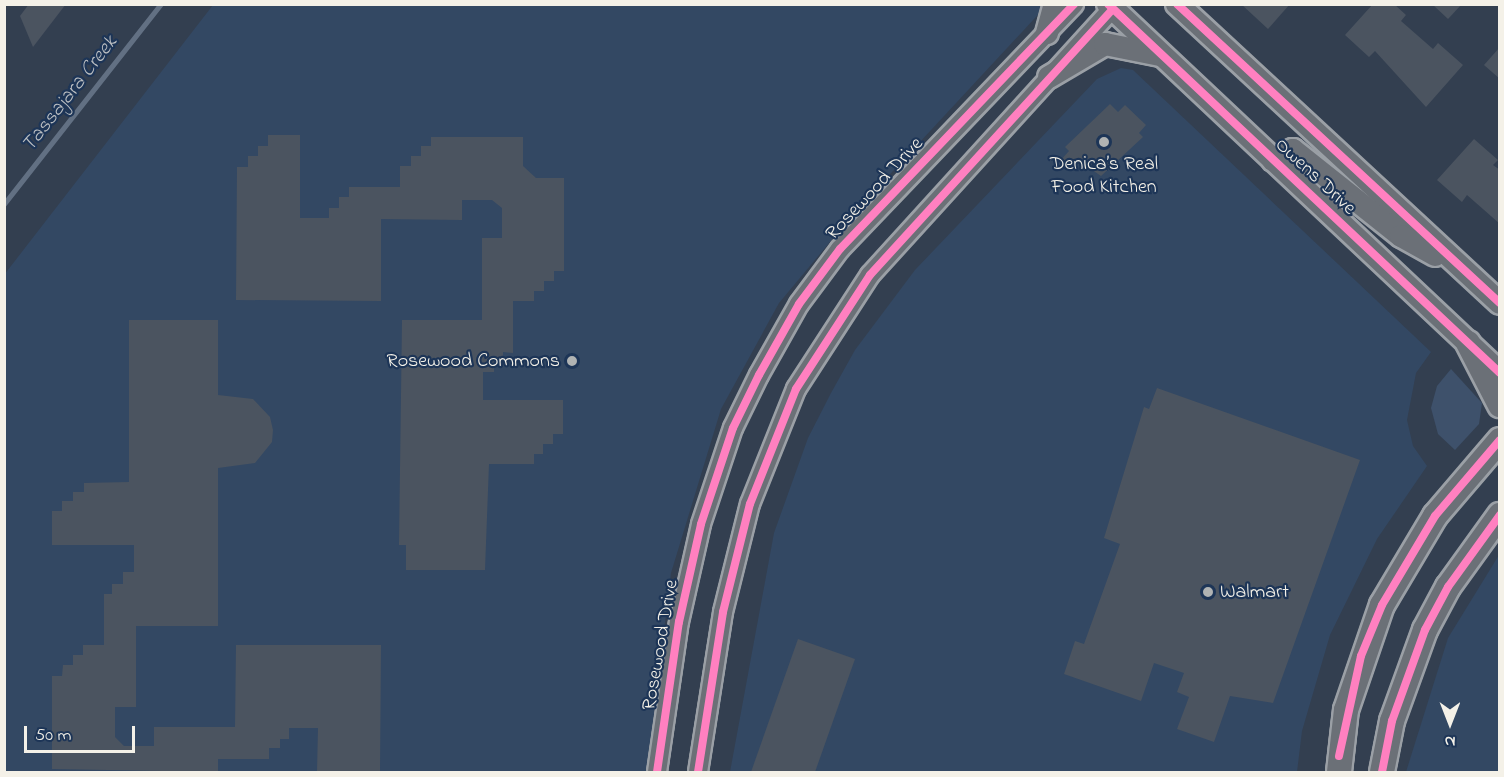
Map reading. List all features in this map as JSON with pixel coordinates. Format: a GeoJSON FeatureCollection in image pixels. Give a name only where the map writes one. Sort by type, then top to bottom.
{"type":"FeatureCollection","features":[{"type":"Feature","properties":{"kind":"main road"},"geometry":{"type":"LineString","coordinates":[[1468,343],[1500,405]]}},
{"type":"Feature","properties":{"kind":"main road"},"geometry":{"type":"LineString","coordinates":[[1480,461],[1500,411]]}},
{"type":"Feature","properties":{"kind":"main road"},"geometry":{"type":"LineString","coordinates":[[1339,772],[1346,710],[1382,605],[1435,516],[1500,440]]}},
{"type":"Feature","properties":{"kind":"main road"},"geometry":{"type":"LineString","coordinates":[[1382,772],[1392,721],[1425,630],[1454,577],[1500,515]]}},
{"type":"Feature","properties":{"kind":"street"},"geometry":{"type":"LineString","coordinates":[[1047,33],[1055,4]]}},
{"type":"Feature","properties":{"kind":"street","name":"Rosewood Drive"},"geometry":{"type":"LineString","coordinates":[[657,772],[679,622],[701,524],[733,428],[759,375],[799,304],[840,249],[1074,4]]}},
{"type":"Feature","properties":{"kind":"street","name":"Owens Drive"},"geometry":{"type":"LineString","coordinates":[[1177,4],[1500,303]]}},
{"type":"Feature","properties":{"kind":"street"},"geometry":{"type":"LineString","coordinates":[[698,772],[723,612],[750,504],[796,389],[870,275],[1112,6]]}},
{"type":"Feature","properties":{"kind":"street","name":"Owens Drive"},"geometry":{"type":"LineString","coordinates":[[1112,6],[1161,55],[1500,373]]}},
{"type":"Feature","properties":{"kind":"street"},"geometry":{"type":"LineString","coordinates":[[1049,77],[1105,44],[1161,55]]}},
{"type":"Feature","properties":{"kind":"street"},"geometry":{"type":"LineString","coordinates":[[1274,160],[1293,150],[1401,236],[1470,276]]}},
{"type":"Feature","properties":{"kind":"shaded area","name":"Rosewood Commons"},"geometry":{"type":"Polygon","coordinates":[[[213,5],[1047,5],[855,212],[779,303],[721,409],[671,573],[647,772],[5,772],[4,275],[213,5]]]}},
{"type":"Feature","properties":{"kind":"shaded area"},"geometry":{"type":"Polygon","coordinates":[[[1121,68],[1133,70],[1431,352],[1416,373],[1407,420],[1413,446],[1427,466],[1377,539],[1330,635],[1302,731],[1297,772],[730,772],[774,533],[808,438],[831,393],[855,350],[915,270],[1097,79],[1121,68]]]}},
{"type":"Feature","properties":{"kind":"shaded area"},"geometry":{"type":"Polygon","coordinates":[[[1451,369],[1482,403],[1479,424],[1455,450],[1438,434],[1431,408],[1437,386],[1451,369]]]}},
{"type":"Feature","properties":{"kind":"shaded area"},"geometry":{"type":"Polygon","coordinates":[[[1499,555],[1499,772],[1406,772],[1448,638],[1499,555]]]}},
{"type":"Feature","properties":{"kind":"building"},"geometry":{"type":"Polygon","coordinates":[[[29,4],[66,4],[33,47],[20,16],[29,4]]]}},
{"type":"Feature","properties":{"kind":"building"},"geometry":{"type":"Polygon","coordinates":[[[1241,4],[1290,4],[1268,29],[1241,4]]]}},
{"type":"Feature","properties":{"kind":"building"},"geometry":{"type":"Polygon","coordinates":[[[1373,4],[1394,4],[1406,15],[1401,21],[1433,49],[1438,43],[1463,65],[1426,107],[1375,51],[1369,57],[1345,35],[1373,4]]]}},
{"type":"Feature","properties":{"kind":"building"},"geometry":{"type":"Polygon","coordinates":[[[1432,4],[1462,4],[1448,19],[1432,4]]]}},
{"type":"Feature","properties":{"kind":"building"},"geometry":{"type":"Polygon","coordinates":[[[1500,47],[1500,79],[1484,65],[1500,47]]]}},
{"type":"Feature","properties":{"kind":"building","name":"Denica’s Real Food Kitchen"},"geometry":{"type":"Polygon","coordinates":[[[1110,104],[1118,112],[1125,105],[1146,125],[1139,133],[1143,137],[1101,176],[1079,161],[1070,170],[1060,161],[1069,151],[1065,147],[1110,104]]]}},
{"type":"Feature","properties":{"kind":"building"},"geometry":{"type":"Polygon","coordinates":[[[268,135],[300,135],[300,218],[329,218],[329,208],[339,208],[339,197],[349,197],[349,187],[400,187],[400,166],[411,166],[411,156],[421,156],[421,146],[431,146],[431,137],[523,137],[523,166],[536,178],[564,178],[564,271],[554,271],[554,281],[544,281],[544,291],[534,291],[534,301],[513,301],[513,353],[503,352],[503,362],[494,362],[494,372],[483,372],[483,400],[563,400],[563,434],[553,434],[553,444],[543,444],[543,454],[534,454],[534,464],[489,464],[485,570],[406,570],[406,545],[399,545],[402,320],[482,320],[482,238],[502,238],[502,208],[492,200],[462,200],[462,220],[381,219],[381,301],[236,300],[237,167],[248,167],[248,156],[258,156],[258,146],[268,146],[268,135]]]}},
{"type":"Feature","properties":{"kind":"building"},"geometry":{"type":"Polygon","coordinates":[[[1474,139],[1498,160],[1493,165],[1500,170],[1500,224],[1467,195],[1462,202],[1437,180],[1474,139]]]}},
{"type":"Feature","properties":{"kind":"building"},"geometry":{"type":"Polygon","coordinates":[[[129,320],[218,320],[218,395],[253,399],[270,417],[273,430],[272,442],[255,463],[218,468],[218,626],[136,626],[136,707],[115,707],[115,737],[124,746],[154,746],[154,727],[235,727],[236,645],[381,645],[380,772],[317,772],[318,728],[289,728],[289,739],[280,739],[280,748],[269,748],[269,759],[218,759],[218,772],[52,769],[52,676],[62,676],[63,665],[73,665],[73,655],[83,655],[83,645],[104,645],[104,594],[112,594],[112,584],[123,584],[123,572],[134,572],[134,545],[52,545],[52,511],[62,511],[62,501],[73,501],[73,492],[84,492],[84,483],[129,482],[129,320]]]}},
{"type":"Feature","properties":{"kind":"building","name":"Walmart"},"geometry":{"type":"Polygon","coordinates":[[[1157,388],[1360,460],[1273,703],[1230,696],[1214,742],[1177,729],[1189,697],[1177,692],[1184,673],[1154,663],[1141,701],[1064,674],[1075,641],[1084,644],[1120,544],[1104,538],[1144,407],[1149,409],[1157,388]]]}},
{"type":"Feature","properties":{"kind":"building"},"geometry":{"type":"Polygon","coordinates":[[[798,639],[855,659],[815,772],[751,772],[798,639]]]}},
{"type":"Feature","properties":{"kind":"waterway","name":"Tassajara Creek"},"geometry":{"type":"LineString","coordinates":[[4,204],[161,4]]}},
{"type":"Feature","properties":{"kind":"cycle path"},"geometry":{"type":"LineString","coordinates":[[657,772],[679,622],[701,524],[733,428],[759,375],[799,304],[840,249],[1074,4]]}},
{"type":"Feature","properties":{"kind":"cycle path"},"geometry":{"type":"LineString","coordinates":[[1108,4],[1500,373]]}},
{"type":"Feature","properties":{"kind":"cycle path"},"geometry":{"type":"LineString","coordinates":[[1177,4],[1500,303]]}},
{"type":"Feature","properties":{"kind":"cycle path"},"geometry":{"type":"LineString","coordinates":[[698,772],[723,612],[750,504],[796,389],[870,275],[1113,9]]}},
{"type":"Feature","properties":{"kind":"cycle path"},"geometry":{"type":"LineString","coordinates":[[1339,756],[1361,656],[1382,605],[1435,516],[1500,440]]}},
{"type":"Feature","properties":{"kind":"cycle path"},"geometry":{"type":"LineString","coordinates":[[1382,772],[1392,721],[1425,630],[1448,587],[1500,515]]}},
{"type":"Feature","properties":{"kind":"place","name":"Denica’s Real Food Kitchen"},"geometry":{"type":"Point","coordinates":[1104,142]}},
{"type":"Feature","properties":{"kind":"place","name":"Rosewood Commons"},"geometry":{"type":"Point","coordinates":[572,361]}},
{"type":"Feature","properties":{"kind":"place","name":"Walmart"},"geometry":{"type":"Point","coordinates":[1208,592]}}]}
